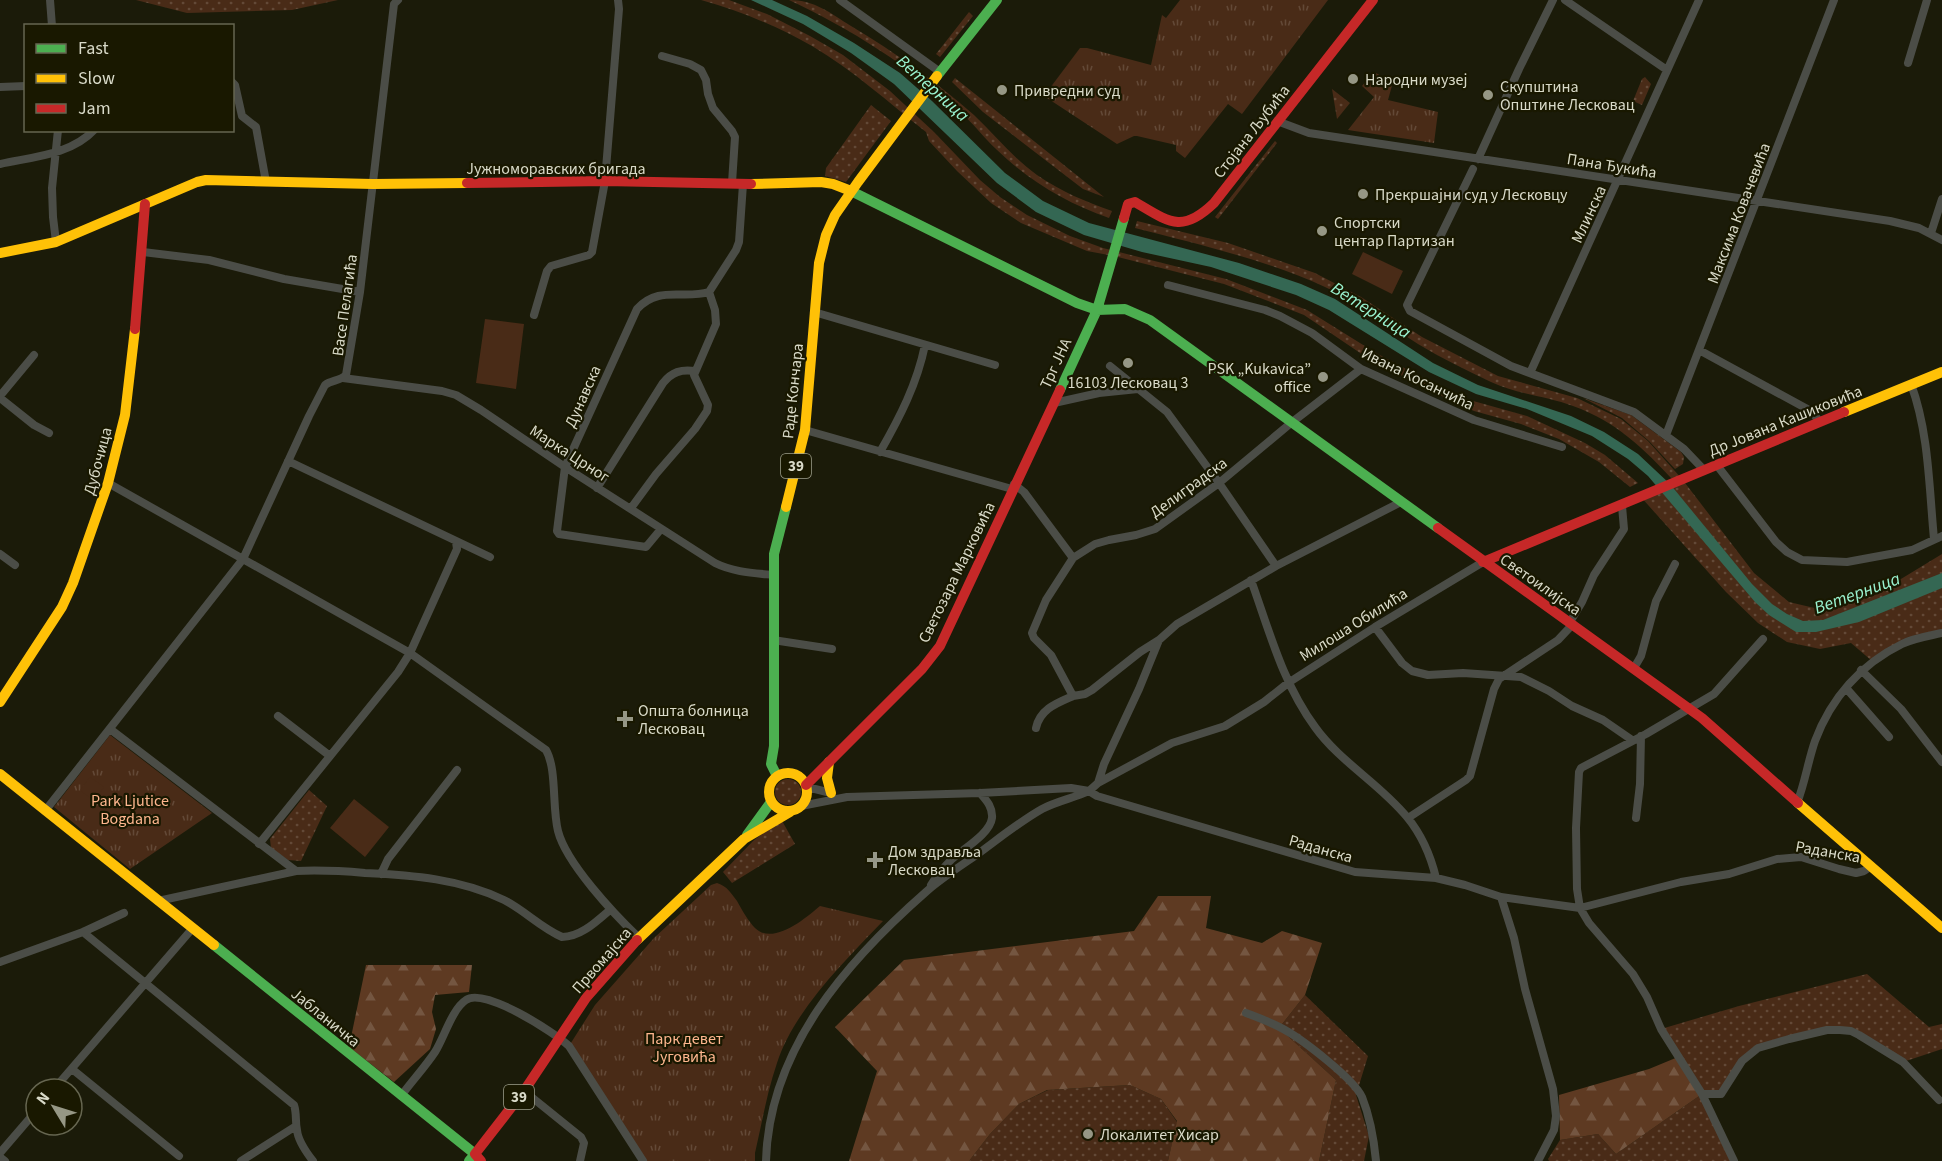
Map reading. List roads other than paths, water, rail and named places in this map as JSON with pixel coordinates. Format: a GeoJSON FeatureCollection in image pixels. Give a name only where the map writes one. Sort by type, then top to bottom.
{"type":"FeatureCollection","features":[{"type":"Feature","properties":{"kind":"street"},"geometry":{"type":"LineString","coordinates":[[50,0],[52,24]]}},
{"type":"Feature","properties":{"kind":"street","name":"Васе Пелагића"},"geometry":{"type":"LineString","coordinates":[[45,811],[243,559],[325,385],[343,378],[348,369],[360,292],[394,4],[398,0]]}},
{"type":"Feature","properties":{"kind":"street"},"geometry":{"type":"LineString","coordinates":[[534,315],[551,266],[590,255],[592,252],[605,181],[618,0]]}},
{"type":"Feature","properties":{"kind":"street"},"geometry":{"type":"LineString","coordinates":[[840,0],[937,77]]}},
{"type":"Feature","properties":{"kind":"street","name":"39"},"geometry":{"type":"LineString","coordinates":[[851,191],[996,0]]}},
{"type":"Feature","properties":{"kind":"street","name":"Стојана Љубића"},"geometry":{"type":"LineString","coordinates":[[1128,204],[1135,202],[1173,222],[1187,223],[1200,218],[1373,0]]}},
{"type":"Feature","properties":{"kind":"street"},"geometry":{"type":"LineString","coordinates":[[1478,159],[1521,64],[1554,0]]}},
{"type":"Feature","properties":{"kind":"street"},"geometry":{"type":"LineString","coordinates":[[1565,0],[1667,70]]}},
{"type":"Feature","properties":{"kind":"street","name":"Млинска"},"geometry":{"type":"LineString","coordinates":[[1530,373],[1699,0]]}},
{"type":"Feature","properties":{"kind":"street","name":"Максима Ковачевића"},"geometry":{"type":"LineString","coordinates":[[1666,435],[1834,0]]}},
{"type":"Feature","properties":{"kind":"street"},"geometry":{"type":"LineString","coordinates":[[1908,63],[1927,0]]}},
{"type":"Feature","properties":{"kind":"street"},"geometry":{"type":"LineString","coordinates":[[631,508],[707,411],[708,405],[697,382],[695,371],[716,324],[715,310],[708,292],[739,242],[735,137],[732,130],[713,108],[704,74],[690,64],[662,56]]}},
{"type":"Feature","properties":{"kind":"street"},"geometry":{"type":"LineString","coordinates":[[234,84],[243,116],[256,127],[266,182]]}},
{"type":"Feature","properties":{"kind":"street"},"geometry":{"type":"LineString","coordinates":[[0,87],[24,86]]}},
{"type":"Feature","properties":{"kind":"street","name":"Пана Ђукића"},"geometry":{"type":"LineString","coordinates":[[1277,121],[1309,133],[1890,221],[1931,233],[1942,240]]}},
{"type":"Feature","properties":{"kind":"street"},"geometry":{"type":"LineString","coordinates":[[56,242],[52,217],[52,189],[58,132]]}},
{"type":"Feature","properties":{"kind":"street"},"geometry":{"type":"LineString","coordinates":[[0,164],[72,146],[87,138],[92,132]]}},
{"type":"Feature","properties":{"kind":"street"},"geometry":{"type":"LineString","coordinates":[[1473,169],[1407,305],[1410,311],[1483,352],[1530,373],[1634,412],[1693,456],[1704,470]]}},
{"type":"Feature","properties":{"kind":"street","name":"Јужноморавских бригада"},"geometry":{"type":"LineString","coordinates":[[0,252],[56,242],[206,180],[373,184],[605,181],[821,182],[851,191],[1067,298],[1097,310]]}},
{"type":"Feature","properties":{"kind":"street","name":"Раде Кончара"},"geometry":{"type":"LineString","coordinates":[[777,776],[771,764],[774,746],[774,554],[805,430],[819,263],[826,235],[835,215],[851,191]]}},
{"type":"Feature","properties":{"kind":"street"},"geometry":{"type":"LineString","coordinates":[[1931,233],[1942,199]]}},
{"type":"Feature","properties":{"kind":"street","name":"Дубочица"},"geometry":{"type":"LineString","coordinates":[[0,702],[62,607],[73,583],[108,483],[124,415],[143,252],[146,204]]}},
{"type":"Feature","properties":{"kind":"street","name":"Трг ЈНА"},"geometry":{"type":"LineString","coordinates":[[1054,403],[1097,310],[1128,204]]}},
{"type":"Feature","properties":{"kind":"street"},"geometry":{"type":"LineString","coordinates":[[143,252],[209,260],[284,279],[360,292]]}},
{"type":"Feature","properties":{"kind":"street","name":"Ивана Косанчића"},"geometry":{"type":"LineString","coordinates":[[1168,285],[1280,316],[1312,333],[1361,369],[1474,420],[1562,447]]}},
{"type":"Feature","properties":{"kind":"street","name":"Дунавска"},"geometry":{"type":"LineString","coordinates":[[661,528],[646,547],[559,534],[557,531],[565,467],[642,302],[656,296],[708,292]]}},
{"type":"Feature","properties":{"kind":"street","name":"Светоилијска"},"geometry":{"type":"LineString","coordinates":[[1097,310],[1116,307],[1132,310],[1634,668],[1719,733],[1942,928]]}},
{"type":"Feature","properties":{"kind":"street"},"geometry":{"type":"LineString","coordinates":[[814,312],[995,365]]}},
{"type":"Feature","properties":{"kind":"street"},"geometry":{"type":"LineString","coordinates":[[880,452],[904,408],[921,369],[925,345]]}},
{"type":"Feature","properties":{"kind":"street"},"geometry":{"type":"LineString","coordinates":[[1699,350],[1811,411],[1820,422]]}},
{"type":"Feature","properties":{"kind":"street"},"geometry":{"type":"LineString","coordinates":[[34,355],[0,397],[27,421],[49,433]]}},
{"type":"Feature","properties":{"kind":"street"},"geometry":{"type":"LineString","coordinates":[[1110,366],[1167,412],[1276,566]]}},
{"type":"Feature","properties":{"kind":"street"},"geometry":{"type":"LineString","coordinates":[[597,488],[663,383],[675,373],[685,369],[695,371]]}},
{"type":"Feature","properties":{"kind":"street","name":"Делиградска"},"geometry":{"type":"LineString","coordinates":[[1073,696],[1051,655],[1032,633],[1046,600],[1073,558],[1102,542],[1155,529],[1219,483],[1361,369]]}},
{"type":"Feature","properties":{"kind":"street","name":"Др Јована Кашиковића"},"geometry":{"type":"LineString","coordinates":[[1640,496],[1942,372]]}},
{"type":"Feature","properties":{"kind":"street","name":"Марка Црног"},"geometry":{"type":"LineString","coordinates":[[343,378],[442,391],[456,395],[726,569],[773,575]]}},
{"type":"Feature","properties":{"kind":"street"},"geometry":{"type":"LineString","coordinates":[[1911,384],[1918,402],[1923,428],[1934,539]]}},
{"type":"Feature","properties":{"kind":"street","name":"Трг ЈНА"},"geometry":{"type":"LineString","coordinates":[[1054,403],[1099,393],[1138,389]]}},
{"type":"Feature","properties":{"kind":"street","name":"Светозара Марковића"},"geometry":{"type":"LineString","coordinates":[[806,787],[831,758],[922,669],[939,646],[1054,403]]}},
{"type":"Feature","properties":{"kind":"street"},"geometry":{"type":"LineString","coordinates":[[805,430],[1013,487],[1024,492],[1073,558]]}},
{"type":"Feature","properties":{"kind":"street"},"geometry":{"type":"LineString","coordinates":[[288,460],[490,557]]}},
{"type":"Feature","properties":{"kind":"street"},"geometry":{"type":"LineString","coordinates":[[1716,464],[1776,542],[1787,552],[1802,560],[1847,562],[1904,552],[1942,536]]}},
{"type":"Feature","properties":{"kind":"street"},"geometry":{"type":"LineString","coordinates":[[108,483],[410,653],[546,750],[550,760],[557,825],[562,842],[573,862],[638,938]]}},
{"type":"Feature","properties":{"kind":"street","name":"Милоша Обилића"},"geometry":{"type":"LineString","coordinates":[[1089,791],[1098,783],[1172,743],[1225,726],[1375,627],[1483,562],[1622,506],[1640,496]]}},
{"type":"Feature","properties":{"kind":"street"},"geometry":{"type":"LineString","coordinates":[[1036,728],[1041,714],[1054,705],[1073,696],[1085,694],[1105,682],[1177,624],[1276,566],[1401,502]]}},
{"type":"Feature","properties":{"kind":"street"},"geometry":{"type":"LineString","coordinates":[[1407,818],[1470,776],[1494,689],[1503,675],[1558,640],[1571,623],[1594,575],[1624,529],[1622,506]]}},
{"type":"Feature","properties":{"kind":"street"},"geometry":{"type":"LineString","coordinates":[[259,844],[398,672],[410,653],[457,549],[456,542]]}},
{"type":"Feature","properties":{"kind":"street"},"geometry":{"type":"LineString","coordinates":[[0,554],[15,565]]}},
{"type":"Feature","properties":{"kind":"street"},"geometry":{"type":"LineString","coordinates":[[1634,668],[1641,656],[1656,601],[1675,564]]}},
{"type":"Feature","properties":{"kind":"street"},"geometry":{"type":"LineString","coordinates":[[1251,580],[1288,683],[1303,710],[1326,741],[1407,818],[1419,834],[1436,878]]}},
{"type":"Feature","properties":{"kind":"street"},"geometry":{"type":"LineString","coordinates":[[1375,627],[1406,668],[1420,675],[1457,673],[1521,677],[1572,706],[1604,720],[1632,740]]}},
{"type":"Feature","properties":{"kind":"street"},"geometry":{"type":"LineString","coordinates":[[1797,803],[1821,727],[1846,688],[1861,670],[1878,657],[1904,643],[1942,633]]}},
{"type":"Feature","properties":{"kind":"street"},"geometry":{"type":"LineString","coordinates":[[1734,1161],[1702,1094],[1661,1029],[1647,997],[1633,974],[1589,923],[1580,908],[1577,890],[1576,828],[1579,772],[1585,765],[1690,709],[1719,689],[1763,639]]}},
{"type":"Feature","properties":{"kind":"street"},"geometry":{"type":"LineString","coordinates":[[773,640],[832,649]]}},
{"type":"Feature","properties":{"kind":"street"},"geometry":{"type":"LineString","coordinates":[[1098,783],[1104,764],[1159,640]]}},
{"type":"Feature","properties":{"kind":"street"},"geometry":{"type":"LineString","coordinates":[[1861,670],[1901,709],[1942,762]]}},
{"type":"Feature","properties":{"kind":"street"},"geometry":{"type":"LineString","coordinates":[[1846,688],[1889,737]]}},
{"type":"Feature","properties":{"kind":"street"},"geometry":{"type":"LineString","coordinates":[[278,716],[330,756]]}},
{"type":"Feature","properties":{"kind":"street"},"geometry":{"type":"LineString","coordinates":[[110,729],[296,871]]}},
{"type":"Feature","properties":{"kind":"street"},"geometry":{"type":"LineString","coordinates":[[1636,818],[1641,774],[1641,736]]}},
{"type":"Feature","properties":{"kind":"street"},"geometry":{"type":"LineString","coordinates":[[831,758],[825,772],[831,793]]}},
{"type":"Feature","properties":{"kind":"street"},"geometry":{"type":"LineString","coordinates":[[381,874],[388,859],[457,770]]}},
{"type":"Feature","properties":{"kind":"street"},"geometry":{"type":"LineString","coordinates":[[801,806],[807,795],[803,780],[788,773],[777,776],[769,789],[771,802],[779,810],[790,812],[801,806],[848,796]]}},
{"type":"Feature","properties":{"kind":"street","name":"Јабланичка"},"geometry":{"type":"LineString","coordinates":[[0,774],[401,1096],[475,1159]]}},
{"type":"Feature","properties":{"kind":"street"},"geometry":{"type":"LineString","coordinates":[[806,787],[848,796]]}},
{"type":"Feature","properties":{"kind":"street","name":"Раданска"},"geometry":{"type":"LineString","coordinates":[[848,796],[1071,788],[1089,791],[1096,796],[1355,872],[1436,878],[1501,897],[1580,908],[1681,882],[1729,874],[1777,859],[1801,857],[1856,873],[1864,872],[1870,867]]}},
{"type":"Feature","properties":{"kind":"street"},"geometry":{"type":"LineString","coordinates":[[766,1161],[774,1103],[785,1070],[804,1030],[831,990],[865,951],[928,890],[1007,832],[1044,808],[1089,791]]}},
{"type":"Feature","properties":{"kind":"street"},"geometry":{"type":"LineString","coordinates":[[928,890],[938,874],[978,838],[991,822],[992,810],[980,793]]}},
{"type":"Feature","properties":{"kind":"street"},"geometry":{"type":"LineString","coordinates":[[744,839],[771,802]]}},
{"type":"Feature","properties":{"kind":"street","name":"Првомајска"},"geometry":{"type":"LineString","coordinates":[[475,1159],[586,998],[638,938],[744,839],[790,812]]}},
{"type":"Feature","properties":{"kind":"street"},"geometry":{"type":"LineString","coordinates":[[158,901],[296,871],[314,870],[434,879],[474,887],[509,903],[562,937],[574,935],[611,909]]}},
{"type":"Feature","properties":{"kind":"street"},"geometry":{"type":"LineString","coordinates":[[1501,897],[1514,938],[1525,989],[1553,1089],[1556,1116],[1554,1130],[1538,1161]]}},
{"type":"Feature","properties":{"kind":"street"},"geometry":{"type":"LineString","coordinates":[[0,962],[83,932],[124,913]]}},
{"type":"Feature","properties":{"kind":"street"},"geometry":{"type":"LineString","coordinates":[[65,1077],[192,928]]}},
{"type":"Feature","properties":{"kind":"street"},"geometry":{"type":"LineString","coordinates":[[83,932],[294,1105],[300,1141],[313,1161]]}},
{"type":"Feature","properties":{"kind":"street"},"geometry":{"type":"LineString","coordinates":[[401,1096],[436,1051],[459,1006],[473,996],[490,1000],[526,1017],[560,1038],[574,1052],[643,1161]]}},
{"type":"Feature","properties":{"kind":"street"},"geometry":{"type":"LineString","coordinates":[[1246,1013],[1286,1030],[1355,1085],[1362,1096],[1373,1134],[1376,1161]]}},
{"type":"Feature","properties":{"kind":"street"},"geometry":{"type":"LineString","coordinates":[[1702,1094],[1721,1094],[1742,1060],[1758,1048],[1827,1030],[1840,1030],[1851,1031],[1859,1035],[1903,1062],[1939,1100]]}},
{"type":"Feature","properties":{"kind":"street"},"geometry":{"type":"LineString","coordinates":[[72,1069],[179,1156]]}},
{"type":"Feature","properties":{"kind":"street"},"geometry":{"type":"LineString","coordinates":[[524,1091],[581,1137],[584,1143],[580,1161]]}},
{"type":"Feature","properties":{"kind":"street"},"geometry":{"type":"LineString","coordinates":[[5,1161],[0,1155],[24,1126]]}},
{"type":"Feature","properties":{"kind":"street"},"geometry":{"type":"LineString","coordinates":[[241,1161],[296,1126]]}},
{"type":"Feature","properties":{"kind":"place","name":"Народни музеј"},"geometry":{"type":"Point","coordinates":[1353,79]}},
{"type":"Feature","properties":{"kind":"place","name":"Привредни суд"},"geometry":{"type":"Point","coordinates":[1002,90]}},
{"type":"Feature","properties":{"kind":"place","name":"Скупштина Општине Лесковац"},"geometry":{"type":"Point","coordinates":[1488,95]}},
{"type":"Feature","properties":{"kind":"place","name":"Прекршајни суд у Лесковцу"},"geometry":{"type":"Point","coordinates":[1363,194]}},
{"type":"Feature","properties":{"kind":"place","name":"Спортски центар Партизан"},"geometry":{"type":"Point","coordinates":[1322,231]}},
{"type":"Feature","properties":{"kind":"place","name":"16103 Лесковац 3"},"geometry":{"type":"Point","coordinates":[1128,363]}},
{"type":"Feature","properties":{"kind":"place","name":"PSK „Kukavica” office"},"geometry":{"type":"Point","coordinates":[1323,377]}},
{"type":"Feature","properties":{"kind":"place","name":"Општа болница Лесковац"},"geometry":{"type":"Point","coordinates":[625,719]}},
{"type":"Feature","properties":{"kind":"place","name":"Дом здравља Лесковац"},"geometry":{"type":"Point","coordinates":[875,860]}},
{"type":"Feature","properties":{"kind":"place","name":"Локалитет Хисар"},"geometry":{"type":"Point","coordinates":[1088,1134]}},
{"type":"Feature","properties":{"kind":"water label","name":"Ветерница"},"geometry":{"type":"Point","coordinates":[933,88]}},
{"type":"Feature","properties":{"kind":"water label","name":"Ветерница"},"geometry":{"type":"Point","coordinates":[1371,310]}},
{"type":"Feature","properties":{"kind":"water label","name":"Ветерница"},"geometry":{"type":"Point","coordinates":[1857,593]}},
{"type":"Feature","properties":{"kind":"park label","name":"Park Ljutice Bogdana"},"geometry":{"type":"Point","coordinates":[130,809]}},
{"type":"Feature","properties":{"kind":"park label","name":"Парк девет Југовића"},"geometry":{"type":"Point","coordinates":[684,1047]}}]}
